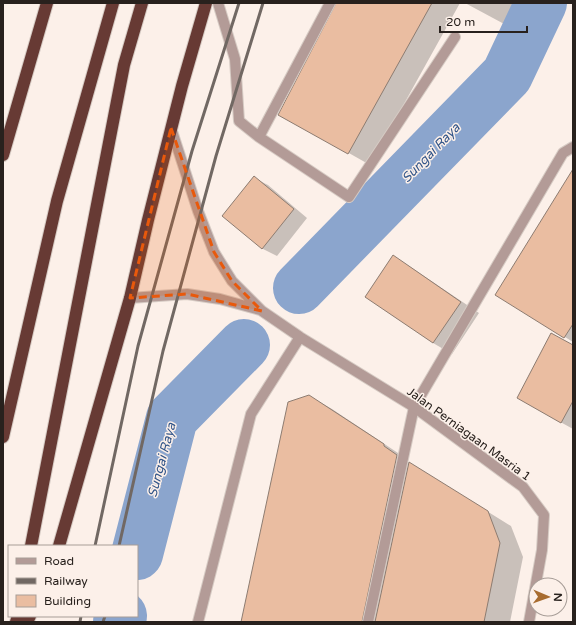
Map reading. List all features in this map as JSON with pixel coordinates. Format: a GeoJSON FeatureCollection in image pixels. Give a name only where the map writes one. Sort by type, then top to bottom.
{"type":"FeatureCollection","features":[{"type":"Feature","properties":{"kind":"highway"},"geometry":{"type":"LineString","coordinates":[[3,156],[47,3]]}},
{"type":"Feature","properties":{"kind":"highway"},"geometry":{"type":"LineString","coordinates":[[3,437],[58,201],[112,3]]}},
{"type":"Feature","properties":{"kind":"highway"},"geometry":{"type":"LineString","coordinates":[[31,545],[124,65],[142,3]]}},
{"type":"Feature","properties":{"kind":"highway"},"geometry":{"type":"LineString","coordinates":[[58,545],[130,298],[171,128],[206,3]]}},
{"type":"Feature","properties":{"kind":"street"},"geometry":{"type":"LineString","coordinates":[[218,3],[235,60],[239,121],[259,137],[349,197],[455,37]]}},
{"type":"Feature","properties":{"kind":"street"},"geometry":{"type":"LineString","coordinates":[[259,137],[330,3]]}},
{"type":"Feature","properties":{"kind":"street"},"geometry":{"type":"LineString","coordinates":[[171,128],[198,211],[214,252],[232,281],[262,310]]}},
{"type":"Feature","properties":{"kind":"street"},"geometry":{"type":"LineString","coordinates":[[368,622],[414,407],[564,153],[573,147]]}},
{"type":"Feature","properties":{"kind":"street"},"geometry":{"type":"LineString","coordinates":[[130,298],[187,294],[220,299],[262,310]]}},
{"type":"Feature","properties":{"kind":"street","name":"Jalan Perniagaan Masria 1"},"geometry":{"type":"LineString","coordinates":[[262,310],[300,337],[414,407],[523,487],[544,515],[542,550],[529,622]]}},
{"type":"Feature","properties":{"kind":"street"},"geometry":{"type":"LineString","coordinates":[[198,622],[251,414],[300,337]]}},
{"type":"Feature","properties":{"kind":"highlighted area"},"geometry":{"type":"Polygon","coordinates":[[[171,128],[214,252],[232,281],[262,311],[187,294],[130,298],[171,128]]]}},
{"type":"Feature","properties":{"kind":"building"},"geometry":{"type":"Polygon","coordinates":[[[336,3],[432,3],[348,154],[278,115],[336,3]]]}},
{"type":"Feature","properties":{"kind":"building"},"geometry":{"type":"Polygon","coordinates":[[[573,169],[573,324],[564,338],[495,295],[573,169]]]}},
{"type":"Feature","properties":{"kind":"building"},"geometry":{"type":"Polygon","coordinates":[[[254,176],[294,209],[262,249],[222,216],[254,176]]]}},
{"type":"Feature","properties":{"kind":"building"},"geometry":{"type":"Polygon","coordinates":[[[393,255],[461,302],[433,343],[365,297],[393,255]]]}},
{"type":"Feature","properties":{"kind":"building"},"geometry":{"type":"Polygon","coordinates":[[[551,333],[573,345],[573,401],[561,423],[517,398],[551,333]]]}},
{"type":"Feature","properties":{"kind":"building"},"geometry":{"type":"Polygon","coordinates":[[[309,395],[384,444],[384,446],[397,455],[362,622],[241,622],[288,402],[309,395]]]}},
{"type":"Feature","properties":{"kind":"building"},"geometry":{"type":"Polygon","coordinates":[[[409,462],[488,511],[500,543],[484,622],[375,622],[409,462]]]}},
{"type":"Feature","properties":{"kind":"waterway","name":"Sungai Raya"},"geometry":{"type":"LineString","coordinates":[[299,288],[507,75],[541,3]]}},
{"type":"Feature","properties":{"kind":"waterway","name":"Sungai Raya"},"geometry":{"type":"LineString","coordinates":[[138,550],[172,418],[244,345]]}},
{"type":"Feature","properties":{"kind":"waterway","name":"Sungai Raya"},"geometry":{"type":"LineString","coordinates":[[119,622],[121,617]]}},
{"type":"Feature","properties":{"kind":"railway"},"geometry":{"type":"LineString","coordinates":[[95,545],[138,346],[192,151],[239,3]]}},
{"type":"Feature","properties":{"kind":"railway"},"geometry":{"type":"LineString","coordinates":[[119,545],[163,351],[216,156],[263,3]]}},
{"type":"Feature","properties":{"kind":"railway"},"geometry":{"type":"LineString","coordinates":[[80,622],[81,617]]}},
{"type":"Feature","properties":{"kind":"railway"},"geometry":{"type":"LineString","coordinates":[[103,622],[105,617]]}}]}
